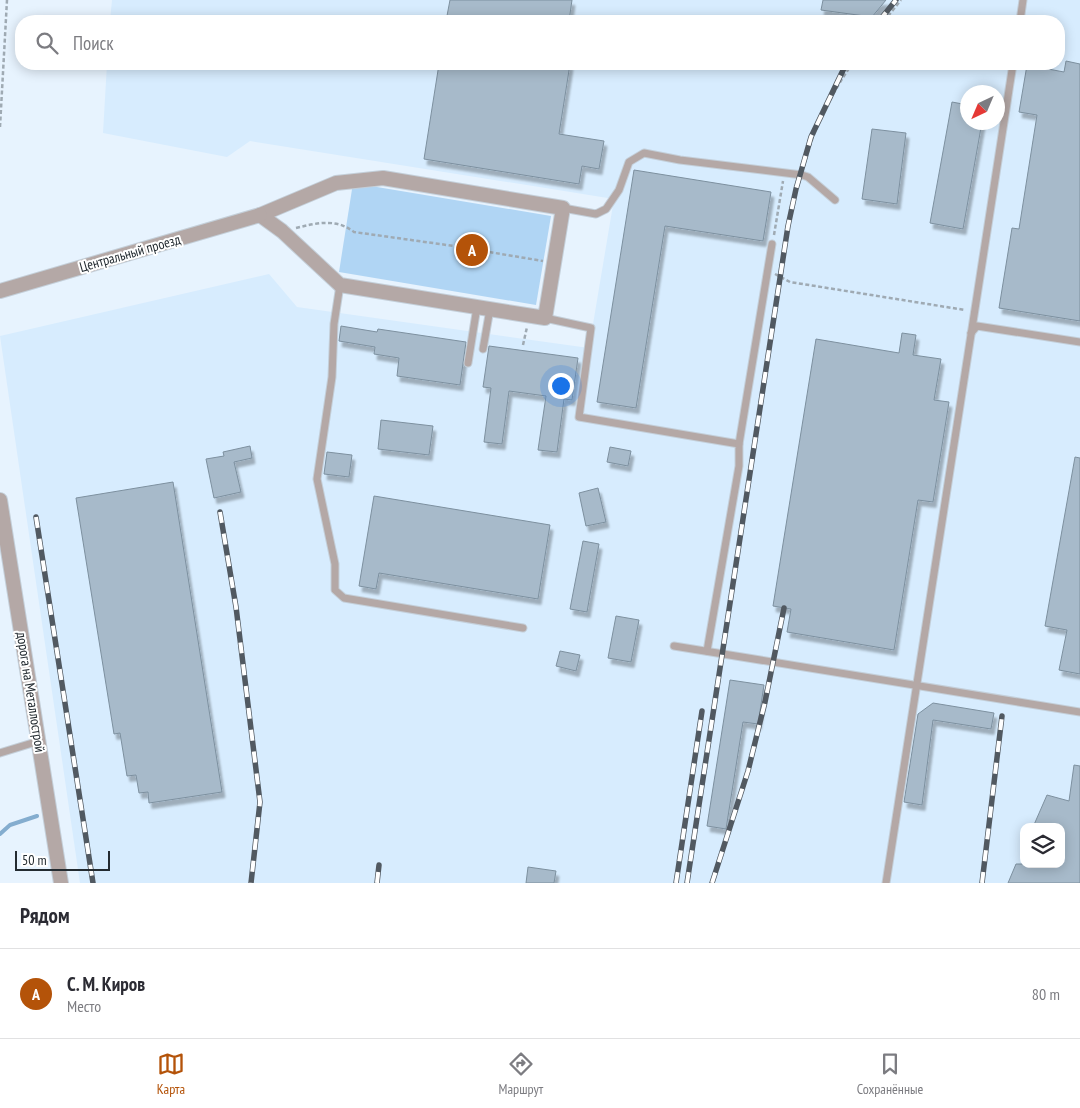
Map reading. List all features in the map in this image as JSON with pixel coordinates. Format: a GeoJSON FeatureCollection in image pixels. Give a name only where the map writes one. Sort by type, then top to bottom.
{"type":"FeatureCollection","features":[{"type":"Feature","properties":{"kind":"street","name":"Центральный проезд"},"geometry":{"type":"LineString","coordinates":[[0,291],[260,215],[336,183],[383,178],[564,208]]}},
{"type":"Feature","properties":{"kind":"street"},"geometry":{"type":"LineString","coordinates":[[260,215],[282,231],[340,285],[545,318],[564,208]]}},
{"type":"Feature","properties":{"kind":"street","name":"дорога на Металлострой"},"geometry":{"type":"LineString","coordinates":[[0,500],[61,883]]}},
{"type":"Feature","properties":{"kind":"lane"},"geometry":{"type":"LineString","coordinates":[[1021,15],[1023,0]]}},
{"type":"Feature","properties":{"kind":"lane"},"geometry":{"type":"LineString","coordinates":[[886,883],[1012,70]]}},
{"type":"Feature","properties":{"kind":"lane"},"geometry":{"type":"LineString","coordinates":[[564,208],[596,214],[606,209],[619,190],[629,162],[644,153],[680,160],[802,175],[808,177],[835,200]]}},
{"type":"Feature","properties":{"kind":"lane"},"geometry":{"type":"LineString","coordinates":[[707,651],[739,466],[739,444],[772,244]]}},
{"type":"Feature","properties":{"kind":"lane"},"geometry":{"type":"LineString","coordinates":[[340,285],[334,324],[332,377],[317,479],[336,564],[335,590],[344,598],[523,628]]}},
{"type":"Feature","properties":{"kind":"lane"},"geometry":{"type":"LineString","coordinates":[[483,349],[484,308]]}},
{"type":"Feature","properties":{"kind":"lane"},"geometry":{"type":"LineString","coordinates":[[468,363],[484,308]]}},
{"type":"Feature","properties":{"kind":"lane"},"geometry":{"type":"LineString","coordinates":[[545,318],[591,328],[579,417],[739,444]]}},
{"type":"Feature","properties":{"kind":"lane"},"geometry":{"type":"LineString","coordinates":[[971,334],[977,326],[1080,342]]}},
{"type":"Feature","properties":{"kind":"lane"},"geometry":{"type":"LineString","coordinates":[[674,646],[1080,712]]}},
{"type":"Feature","properties":{"kind":"lane"},"geometry":{"type":"LineString","coordinates":[[0,753],[39,741]]}},
{"type":"Feature","properties":{"kind":"path"},"geometry":{"type":"LineString","coordinates":[[0,127],[7,0]]}},
{"type":"Feature","properties":{"kind":"path"},"geometry":{"type":"LineString","coordinates":[[889,15],[901,0]]}},
{"type":"Feature","properties":{"kind":"path"},"geometry":{"type":"LineString","coordinates":[[802,175],[812,139],[833,95],[848,70]]}},
{"type":"Feature","properties":{"kind":"path"},"geometry":{"type":"LineString","coordinates":[[772,244],[779,211],[783,174]]}},
{"type":"Feature","properties":{"kind":"path"},"geometry":{"type":"LineString","coordinates":[[282,231],[332,222],[338,223],[354,232],[461,247]]}},
{"type":"Feature","properties":{"kind":"path"},"geometry":{"type":"LineString","coordinates":[[470,239],[477,240],[483,251],[480,257],[469,261],[461,254],[461,247],[464,242],[470,239]]}},
{"type":"Feature","properties":{"kind":"path"},"geometry":{"type":"LineString","coordinates":[[483,251],[554,263]]}},
{"type":"Feature","properties":{"kind":"path"},"geometry":{"type":"LineString","coordinates":[[768,269],[790,282],[974,312]]}},
{"type":"Feature","properties":{"kind":"path"},"geometry":{"type":"LineString","coordinates":[[523,345],[530,316]]}},
{"type":"Feature","properties":{"kind":"shaded area"},"geometry":{"type":"Polygon","coordinates":[[[112,0],[1080,0],[1080,883],[80,883],[0,336],[269,274],[297,307],[589,348],[614,199],[250,141],[227,157],[103,133],[107,70],[1065,70],[1065,15],[111,15],[112,0]]]}},
{"type":"Feature","properties":{"kind":"shaded area"},"geometry":{"type":"Polygon","coordinates":[[[353,183],[551,216],[536,305],[339,272],[353,183]]]}},
{"type":"Feature","properties":{"kind":"building"},"geometry":{"type":"Polygon","coordinates":[[[450,0],[572,0],[570,15],[447,15],[450,0]]]}},
{"type":"Feature","properties":{"kind":"building"},"geometry":{"type":"Polygon","coordinates":[[[823,0],[886,0],[874,15],[857,15],[821,10],[823,0]]]}},
{"type":"Feature","properties":{"kind":"building"},"geometry":{"type":"Polygon","coordinates":[[[1066,61],[1080,64],[1080,321],[999,308],[1012,228],[1019,229],[1037,115],[1019,112],[1026,70],[1064,72],[1066,61]]]}},
{"type":"Feature","properties":{"kind":"building"},"geometry":{"type":"Polygon","coordinates":[[[438,70],[569,70],[559,134],[604,141],[599,169],[582,166],[579,184],[424,159],[438,70]]]}},
{"type":"Feature","properties":{"kind":"building"},"geometry":{"type":"Polygon","coordinates":[[[952,102],[960,104],[960,130],[981,130],[963,229],[930,223],[952,102]]]}},
{"type":"Feature","properties":{"kind":"building"},"geometry":{"type":"Polygon","coordinates":[[[872,129],[906,133],[897,204],[862,199],[872,129]]]}},
{"type":"Feature","properties":{"kind":"building"},"geometry":{"type":"Polygon","coordinates":[[[634,170],[771,192],[763,241],[665,226],[636,408],[597,402],[634,170]]]}},
{"type":"Feature","properties":{"kind":"building"},"geometry":{"type":"Polygon","coordinates":[[[341,326],[377,332],[378,329],[466,342],[460,385],[397,376],[399,358],[374,354],[375,347],[339,341],[341,326]]]}},
{"type":"Feature","properties":{"kind":"building"},"geometry":{"type":"Polygon","coordinates":[[[902,333],[916,335],[913,355],[941,359],[934,400],[949,402],[933,502],[918,500],[894,650],[787,632],[791,609],[773,606],[816,339],[899,353],[902,333]]]}},
{"type":"Feature","properties":{"kind":"building"},"geometry":{"type":"Polygon","coordinates":[[[489,346],[578,358],[572,400],[564,399],[557,452],[538,450],[546,396],[509,391],[502,444],[484,442],[491,388],[483,387],[489,346]]]}},
{"type":"Feature","properties":{"kind":"building"},"geometry":{"type":"Polygon","coordinates":[[[381,420],[433,426],[429,455],[378,449],[381,420]]]}},
{"type":"Feature","properties":{"kind":"building"},"geometry":{"type":"Polygon","coordinates":[[[250,446],[252,458],[234,462],[241,492],[214,498],[206,459],[224,456],[223,452],[250,446]]]}},
{"type":"Feature","properties":{"kind":"building"},"geometry":{"type":"Polygon","coordinates":[[[610,447],[631,451],[628,466],[607,462],[610,447]]]}},
{"type":"Feature","properties":{"kind":"building"},"geometry":{"type":"Polygon","coordinates":[[[327,452],[352,455],[349,477],[324,474],[327,452]]]}},
{"type":"Feature","properties":{"kind":"building"},"geometry":{"type":"Polygon","coordinates":[[[1075,457],[1080,458],[1080,674],[1059,670],[1067,630],[1045,626],[1075,457]]]}},
{"type":"Feature","properties":{"kind":"building"},"geometry":{"type":"Polygon","coordinates":[[[173,482],[222,792],[149,803],[148,792],[139,793],[136,775],[127,776],[120,733],[114,734],[76,498],[173,482]]]}},
{"type":"Feature","properties":{"kind":"building"},"geometry":{"type":"Polygon","coordinates":[[[598,488],[606,522],[586,526],[579,493],[598,488]]]}},
{"type":"Feature","properties":{"kind":"building"},"geometry":{"type":"Polygon","coordinates":[[[374,496],[550,525],[538,599],[379,573],[376,589],[359,586],[374,496]]]}},
{"type":"Feature","properties":{"kind":"building"},"geometry":{"type":"Polygon","coordinates":[[[583,541],[599,544],[587,612],[570,609],[583,541]]]}},
{"type":"Feature","properties":{"kind":"building"},"geometry":{"type":"Polygon","coordinates":[[[616,616],[639,620],[631,662],[608,658],[616,616]]]}},
{"type":"Feature","properties":{"kind":"building"},"geometry":{"type":"Polygon","coordinates":[[[560,651],[580,655],[576,671],[556,666],[560,651]]]}},
{"type":"Feature","properties":{"kind":"building"},"geometry":{"type":"Polygon","coordinates":[[[730,680],[764,685],[758,724],[743,722],[726,829],[707,826],[730,680]]]}},
{"type":"Feature","properties":{"kind":"building"},"geometry":{"type":"Polygon","coordinates":[[[933,703],[994,713],[991,729],[933,720],[922,805],[904,802],[918,714],[933,703]]]}},
{"type":"Feature","properties":{"kind":"building"},"geometry":{"type":"Polygon","coordinates":[[[1074,765],[1080,766],[1080,883],[1008,883],[1016,864],[1020,864],[1020,868],[1065,868],[1065,823],[1035,823],[1047,795],[1069,801],[1074,765]]]}},
{"type":"Feature","properties":{"kind":"building"},"geometry":{"type":"Polygon","coordinates":[[[528,867],[556,871],[554,883],[526,883],[528,867]]]}},
{"type":"Feature","properties":{"kind":"waterway"},"geometry":{"type":"LineString","coordinates":[[0,834],[10,825],[37,816]]}},
{"type":"Feature","properties":{"kind":"railway"},"geometry":{"type":"LineString","coordinates":[[884,15],[896,0]]}},
{"type":"Feature","properties":{"kind":"railway"},"geometry":{"type":"LineString","coordinates":[[687,883],[788,226],[796,189],[811,137],[843,70]]}},
{"type":"Feature","properties":{"kind":"railway"},"geometry":{"type":"LineString","coordinates":[[220,512],[236,607],[260,802],[251,883]]}},
{"type":"Feature","properties":{"kind":"railway"},"geometry":{"type":"LineString","coordinates":[[36,517],[93,883]]}},
{"type":"Feature","properties":{"kind":"railway"},"geometry":{"type":"LineString","coordinates":[[712,883],[748,771],[765,702],[784,608]]}},
{"type":"Feature","properties":{"kind":"railway"},"geometry":{"type":"LineString","coordinates":[[676,883],[702,711]]}},
{"type":"Feature","properties":{"kind":"railway"},"geometry":{"type":"LineString","coordinates":[[982,883],[1002,716]]}},
{"type":"Feature","properties":{"kind":"railway"},"geometry":{"type":"LineString","coordinates":[[377,883],[379,865]]}},
{"type":"Feature","properties":{"kind":"place","name":"С. М. Киров"},"geometry":{"type":"Point","coordinates":[472,250]}}]}
